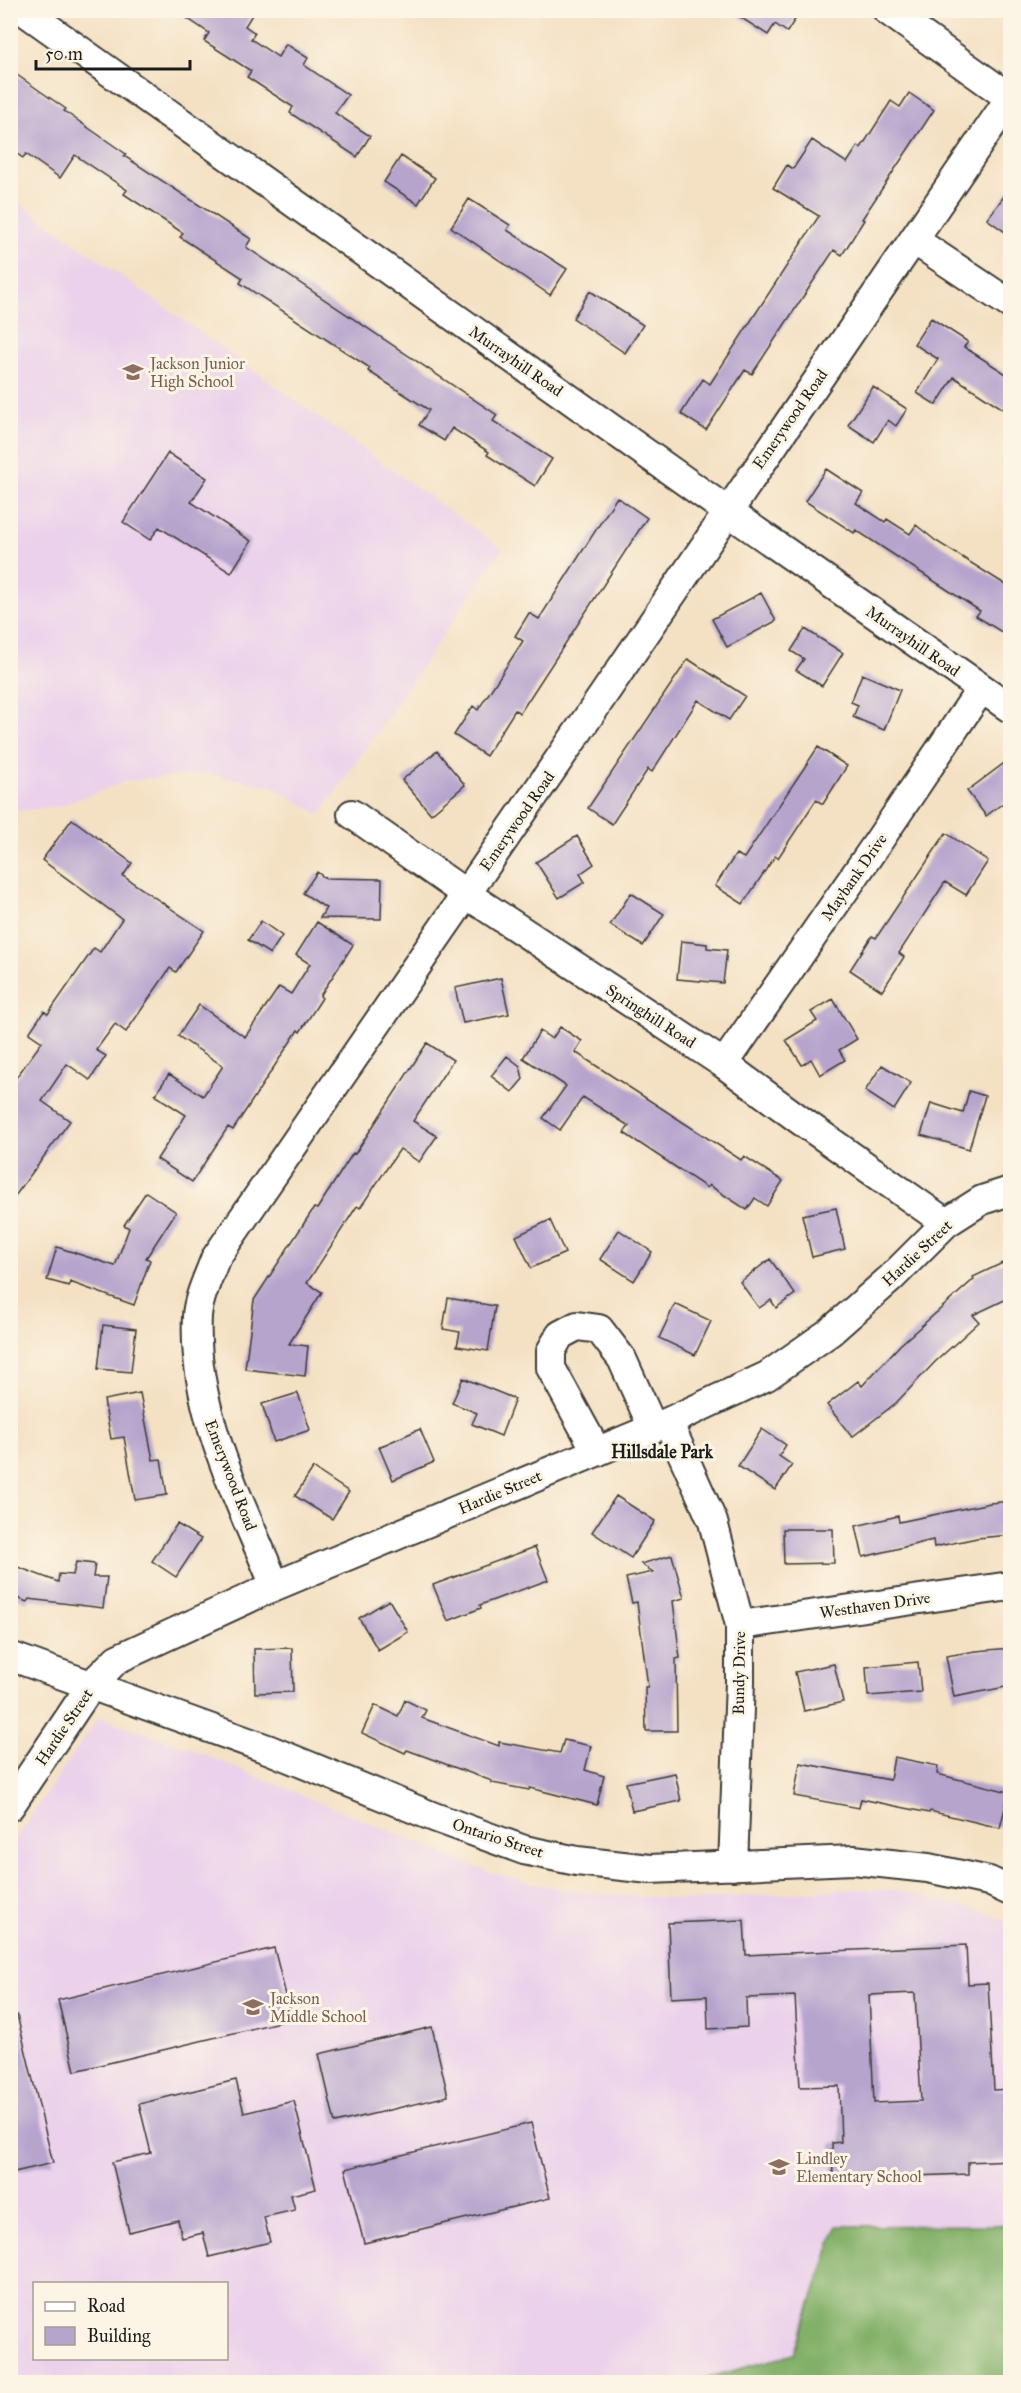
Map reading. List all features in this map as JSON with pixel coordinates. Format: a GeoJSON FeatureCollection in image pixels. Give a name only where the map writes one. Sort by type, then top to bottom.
{"type":"FeatureCollection","features":[{"type":"Feature","properties":{"kind":"street","name":"Murrayhill Road"},"geometry":{"type":"LineString","coordinates":[[23,10],[727,511],[1011,708]]}},
{"type":"Feature","properties":{"kind":"street"},"geometry":{"type":"LineString","coordinates":[[887,10],[1010,98]]}},
{"type":"Feature","properties":{"kind":"street","name":"Emerywood Road"},"geometry":{"type":"LineString","coordinates":[[275,1586],[212,1431],[199,1370],[197,1314],[215,1259],[1010,98]]}},
{"type":"Feature","properties":{"kind":"street"},"geometry":{"type":"LineString","coordinates":[[914,240],[1011,304]]}},
{"type":"Feature","properties":{"kind":"street","name":"Maybank Drive"},"geometry":{"type":"LineString","coordinates":[[724,1064],[981,689]]}},
{"type":"Feature","properties":{"kind":"street","name":"Springhill Road"},"geometry":{"type":"LineString","coordinates":[[352,814],[466,894],[724,1064],[946,1223]]}},
{"type":"Feature","properties":{"kind":"street","name":"Hardie Street"},"geometry":{"type":"LineString","coordinates":[[10,1806],[92,1684],[117,1659],[275,1586],[661,1425],[767,1376],[830,1332],[891,1278],[946,1223],[982,1200],[1011,1191]]}},
{"type":"Feature","properties":{"kind":"street","name":"Bundy Drive"},"geometry":{"type":"LineString","coordinates":[[597,1452],[551,1368],[551,1351],[560,1335],[577,1326],[599,1329],[622,1359],[661,1425],[713,1522],[740,1625],[733,1866]]}},
{"type":"Feature","properties":{"kind":"street","name":"Westhaven Drive"},"geometry":{"type":"LineString","coordinates":[[740,1625],[1011,1586]]}},
{"type":"Feature","properties":{"kind":"street","name":"Ontario Street"},"geometry":{"type":"LineString","coordinates":[[10,1656],[270,1750],[434,1817],[524,1850],[577,1862],[634,1868],[853,1860],[927,1868],[989,1881],[1011,1891]]}},
{"type":"Feature","properties":{"kind":"shaded area","name":"Jackson Junior High School"},"geometry":{"type":"Polygon","coordinates":[[[10,196],[502,549],[320,815],[272,786],[208,774],[129,780],[60,806],[11,812],[10,196]]]}},
{"type":"Feature","properties":{"kind":"shaded area","name":"Jackson Middle School"},"geometry":{"type":"Polygon","coordinates":[[[99,1717],[193,1750],[489,1872],[545,1886],[590,1893],[690,1900],[850,1889],[896,1890],[979,1910],[1010,1923],[1010,2225],[837,2226],[794,2354],[692,2382],[11,2382],[11,1845],[99,1717]]]}},
{"type":"Feature","properties":{"kind":"green space"},"geometry":{"type":"Polygon","coordinates":[[[1010,2225],[1010,2382],[692,2382],[794,2354],[837,2226],[1010,2225]]]}},
{"type":"Feature","properties":{"kind":"building"},"geometry":{"type":"Polygon","coordinates":[[[175,10],[255,10],[245,26],[255,33],[251,39],[278,57],[286,44],[308,58],[304,65],[348,95],[335,113],[370,136],[357,157],[290,113],[293,107],[247,77],[251,71],[204,41],[209,33],[175,10]]]}},
{"type":"Feature","properties":{"kind":"building"},"geometry":{"type":"Polygon","coordinates":[[[729,10],[801,10],[787,32],[775,24],[768,35],[729,10]]]}},
{"type":"Feature","properties":{"kind":"building"},"geometry":{"type":"Polygon","coordinates":[[[17,75],[126,154],[124,156],[251,239],[246,247],[497,415],[493,421],[552,459],[535,486],[487,455],[489,452],[452,428],[444,441],[419,425],[429,410],[368,371],[370,368],[240,283],[243,278],[180,237],[183,233],[124,194],[127,190],[75,155],[60,178],[26,154],[23,158],[10,149],[10,85],[17,75]]]}},
{"type":"Feature","properties":{"kind":"building"},"geometry":{"type":"Polygon","coordinates":[[[909,93],[934,110],[862,219],[864,220],[842,255],[834,250],[752,374],[745,370],[706,430],[681,414],[703,379],[710,384],[819,216],[773,188],[787,165],[793,169],[812,140],[847,163],[858,146],[861,148],[891,101],[900,107],[909,93]]]}},
{"type":"Feature","properties":{"kind":"building"},"geometry":{"type":"Polygon","coordinates":[[[401,156],[435,178],[418,204],[384,182],[401,156]]]}},
{"type":"Feature","properties":{"kind":"building"},"geometry":{"type":"Polygon","coordinates":[[[1011,187],[1011,236],[987,219],[1011,187]]]}},
{"type":"Feature","properties":{"kind":"building"},"geometry":{"type":"Polygon","coordinates":[[[469,199],[510,225],[507,230],[567,269],[550,295],[451,227],[469,199]]]}},
{"type":"Feature","properties":{"kind":"building"},"geometry":{"type":"Polygon","coordinates":[[[590,291],[643,325],[625,353],[573,318],[590,291]]]}},
{"type":"Feature","properties":{"kind":"building"},"geometry":{"type":"Polygon","coordinates":[[[931,318],[968,342],[964,347],[1011,377],[1011,414],[954,377],[936,405],[917,393],[938,359],[914,344],[931,318]]]}},
{"type":"Feature","properties":{"kind":"building"},"geometry":{"type":"Polygon","coordinates":[[[873,387],[907,409],[896,426],[888,420],[874,442],[848,425],[873,387]]]}},
{"type":"Feature","properties":{"kind":"building"},"geometry":{"type":"Polygon","coordinates":[[[168,453],[207,478],[191,502],[251,541],[231,573],[159,527],[150,540],[123,522],[168,453]]]}},
{"type":"Feature","properties":{"kind":"building"},"geometry":{"type":"Polygon","coordinates":[[[826,469],[863,493],[856,503],[885,522],[887,519],[910,534],[916,525],[936,541],[1011,588],[1011,638],[976,616],[980,611],[856,530],[854,533],[805,501],[826,469]]]}},
{"type":"Feature","properties":{"kind":"building"},"geometry":{"type":"Polygon","coordinates":[[[617,497],[647,518],[520,713],[515,710],[486,756],[454,735],[473,706],[478,710],[523,641],[515,636],[529,613],[539,619],[617,497]]]}},
{"type":"Feature","properties":{"kind":"building"},"geometry":{"type":"Polygon","coordinates":[[[761,593],[776,621],[727,647],[712,619],[761,593]]]}},
{"type":"Feature","properties":{"kind":"building"},"geometry":{"type":"Polygon","coordinates":[[[805,629],[843,653],[822,686],[796,670],[804,659],[791,651],[805,629]]]}},
{"type":"Feature","properties":{"kind":"building"},"geometry":{"type":"Polygon","coordinates":[[[688,659],[745,696],[729,720],[698,700],[652,772],[648,769],[612,824],[588,808],[688,659]]]}},
{"type":"Feature","properties":{"kind":"building"},"geometry":{"type":"Polygon","coordinates":[[[862,674],[900,690],[884,730],[853,717],[858,705],[851,702],[862,674]]]}},
{"type":"Feature","properties":{"kind":"building"},"geometry":{"type":"Polygon","coordinates":[[[818,747],[847,766],[823,804],[816,800],[778,858],[775,856],[743,904],[715,886],[736,854],[744,858],[818,747]]]}},
{"type":"Feature","properties":{"kind":"building"},"geometry":{"type":"Polygon","coordinates":[[[437,751],[465,785],[431,814],[402,780],[437,751]]]}},
{"type":"Feature","properties":{"kind":"building"},"geometry":{"type":"Polygon","coordinates":[[[1011,758],[1011,797],[986,816],[967,791],[1011,758]]]}},
{"type":"Feature","properties":{"kind":"building"},"geometry":{"type":"Polygon","coordinates":[[[72,819],[132,863],[123,876],[204,931],[176,972],[170,968],[126,1032],[115,1024],[96,1050],[106,1056],[90,1080],[67,1064],[42,1101],[70,1121],[10,1203],[10,1086],[42,1042],[29,1033],[44,1011],[48,1014],[94,948],[100,952],[122,919],[42,860],[72,819]]]}},
{"type":"Feature","properties":{"kind":"building"},"geometry":{"type":"Polygon","coordinates":[[[946,833],[988,861],[966,895],[945,882],[899,953],[904,957],[882,991],[850,970],[872,936],[876,938],[946,833]]]}},
{"type":"Feature","properties":{"kind":"building"},"geometry":{"type":"Polygon","coordinates":[[[577,836],[594,864],[580,874],[585,882],[559,898],[536,862],[577,836]]]}},
{"type":"Feature","properties":{"kind":"building"},"geometry":{"type":"Polygon","coordinates":[[[317,872],[325,878],[382,879],[381,919],[320,918],[326,908],[303,893],[317,872]]]}},
{"type":"Feature","properties":{"kind":"building"},"geometry":{"type":"Polygon","coordinates":[[[631,893],[664,914],[643,946],[610,925],[631,893]]]}},
{"type":"Feature","properties":{"kind":"building"},"geometry":{"type":"Polygon","coordinates":[[[261,921],[282,936],[270,954],[248,940],[261,921]]]}},
{"type":"Feature","properties":{"kind":"building"},"geometry":{"type":"Polygon","coordinates":[[[317,922],[353,945],[300,1032],[298,1030],[233,1130],[228,1127],[192,1182],[157,1159],[186,1115],[155,1095],[169,1074],[203,1096],[223,1066],[178,1036],[199,1005],[245,1037],[279,987],[291,994],[310,964],[296,955],[317,922]]]}},
{"type":"Feature","properties":{"kind":"building"},"geometry":{"type":"Polygon","coordinates":[[[681,941],[707,944],[707,948],[727,950],[723,983],[677,979],[681,941]]]}},
{"type":"Feature","properties":{"kind":"building"},"geometry":{"type":"Polygon","coordinates":[[[501,978],[509,1014],[463,1023],[455,988],[501,978]]]}},
{"type":"Feature","properties":{"kind":"building"},"geometry":{"type":"Polygon","coordinates":[[[833,999],[857,1039],[839,1050],[845,1060],[820,1075],[811,1059],[802,1065],[786,1040],[817,1021],[811,1012],[833,999]]]}},
{"type":"Feature","properties":{"kind":"building"},"geometry":{"type":"Polygon","coordinates":[[[560,1027],[582,1041],[575,1052],[741,1160],[744,1156],[783,1181],[767,1206],[755,1198],[747,1210],[709,1185],[707,1188],[624,1133],[629,1126],[583,1097],[560,1130],[543,1118],[566,1086],[523,1058],[540,1031],[552,1039],[560,1027]]]}},
{"type":"Feature","properties":{"kind":"building"},"geometry":{"type":"Polygon","coordinates":[[[427,1043],[453,1060],[413,1121],[437,1136],[419,1162],[400,1149],[360,1208],[357,1206],[307,1283],[322,1292],[289,1344],[308,1346],[305,1376],[245,1369],[254,1300],[314,1208],[317,1209],[353,1153],[355,1154],[427,1043]]]}},
{"type":"Feature","properties":{"kind":"building"},"geometry":{"type":"Polygon","coordinates":[[[507,1056],[520,1066],[523,1079],[512,1092],[491,1076],[507,1056]]]}},
{"type":"Feature","properties":{"kind":"building"},"geometry":{"type":"Polygon","coordinates":[[[882,1065],[911,1083],[894,1110],[865,1091],[882,1065]]]}},
{"type":"Feature","properties":{"kind":"building"},"geometry":{"type":"Polygon","coordinates":[[[969,1091],[985,1096],[969,1149],[921,1135],[931,1103],[963,1113],[969,1091]]]}},
{"type":"Feature","properties":{"kind":"building"},"geometry":{"type":"Polygon","coordinates":[[[146,1192],[176,1212],[146,1258],[150,1260],[134,1305],[70,1282],[69,1286],[47,1280],[57,1247],[115,1266],[129,1228],[124,1225],[146,1192]]]}},
{"type":"Feature","properties":{"kind":"building"},"geometry":{"type":"Polygon","coordinates":[[[836,1208],[845,1249],[812,1257],[802,1215],[836,1208]]]}},
{"type":"Feature","properties":{"kind":"building"},"geometry":{"type":"Polygon","coordinates":[[[550,1220],[565,1253],[531,1268],[516,1236],[550,1220]]]}},
{"type":"Feature","properties":{"kind":"building"},"geometry":{"type":"Polygon","coordinates":[[[619,1230],[652,1252],[634,1281],[600,1259],[619,1230]]]}},
{"type":"Feature","properties":{"kind":"building"},"geometry":{"type":"Polygon","coordinates":[[[770,1259],[795,1294],[776,1308],[771,1300],[759,1308],[740,1282],[770,1259]]]}},
{"type":"Feature","properties":{"kind":"building"},"geometry":{"type":"Polygon","coordinates":[[[1011,1259],[1011,1297],[973,1315],[979,1322],[935,1362],[896,1403],[852,1437],[827,1405],[858,1381],[862,1386],[900,1345],[974,1279],[973,1277],[1011,1259]]]}},
{"type":"Feature","properties":{"kind":"building"},"geometry":{"type":"Polygon","coordinates":[[[448,1298],[495,1306],[488,1351],[457,1346],[460,1332],[443,1329],[448,1298]]]}},
{"type":"Feature","properties":{"kind":"building"},"geometry":{"type":"Polygon","coordinates":[[[675,1304],[711,1321],[695,1355],[659,1338],[675,1304]]]}},
{"type":"Feature","properties":{"kind":"building"},"geometry":{"type":"Polygon","coordinates":[[[103,1325],[136,1329],[131,1372],[98,1369],[103,1325]]]}},
{"type":"Feature","properties":{"kind":"building"},"geometry":{"type":"Polygon","coordinates":[[[463,1378],[515,1399],[501,1436],[472,1424],[477,1413],[452,1403],[463,1378]]]}},
{"type":"Feature","properties":{"kind":"building"},"geometry":{"type":"Polygon","coordinates":[[[140,1393],[153,1460],[161,1459],[167,1495],[135,1500],[124,1437],[111,1439],[104,1400],[140,1393]]]}},
{"type":"Feature","properties":{"kind":"building"},"geometry":{"type":"Polygon","coordinates":[[[298,1393],[310,1430],[274,1442],[262,1404],[298,1393]]]}},
{"type":"Feature","properties":{"kind":"building"},"geometry":{"type":"Polygon","coordinates":[[[420,1429],[434,1462],[393,1480],[379,1447],[420,1429]]]}},
{"type":"Feature","properties":{"kind":"building"},"geometry":{"type":"Polygon","coordinates":[[[762,1429],[786,1445],[779,1456],[792,1465],[775,1490],[738,1466],[762,1429]]]}},
{"type":"Feature","properties":{"kind":"building"},"geometry":{"type":"Polygon","coordinates":[[[313,1468],[349,1492],[332,1519],[295,1496],[313,1468]]]}},
{"type":"Feature","properties":{"kind":"building"},"geometry":{"type":"Polygon","coordinates":[[[616,1496],[655,1521],[631,1558],[592,1532],[616,1496]]]}},
{"type":"Feature","properties":{"kind":"building"},"geometry":{"type":"Polygon","coordinates":[[[1011,1501],[1011,1535],[977,1538],[934,1547],[933,1540],[863,1557],[856,1526],[898,1516],[899,1522],[990,1503],[1011,1501]]]}},
{"type":"Feature","properties":{"kind":"building"},"geometry":{"type":"Polygon","coordinates":[[[177,1524],[201,1539],[176,1577],[152,1561],[177,1524]]]}},
{"type":"Feature","properties":{"kind":"building"},"geometry":{"type":"Polygon","coordinates":[[[783,1529],[833,1529],[834,1563],[784,1564],[783,1529]]]}},
{"type":"Feature","properties":{"kind":"building"},"geometry":{"type":"Polygon","coordinates":[[[535,1547],[548,1580],[480,1605],[481,1608],[448,1621],[433,1585],[535,1547]]]}},
{"type":"Feature","properties":{"kind":"building"},"geometry":{"type":"Polygon","coordinates":[[[672,1555],[684,1598],[673,1601],[680,1658],[676,1659],[677,1731],[646,1731],[645,1687],[648,1687],[637,1602],[632,1603],[626,1578],[653,1572],[641,1564],[672,1555]]]}},
{"type":"Feature","properties":{"kind":"building"},"geometry":{"type":"Polygon","coordinates":[[[76,1562],[95,1564],[93,1577],[107,1577],[103,1608],[29,1599],[27,1602],[10,1595],[10,1564],[58,1582],[59,1574],[73,1575],[76,1562]]]}},
{"type":"Feature","properties":{"kind":"building"},"geometry":{"type":"Polygon","coordinates":[[[389,1600],[408,1632],[378,1650],[359,1618],[389,1600]]]}},
{"type":"Feature","properties":{"kind":"building"},"geometry":{"type":"Polygon","coordinates":[[[292,1648],[293,1692],[255,1693],[254,1649],[292,1648]]]}},
{"type":"Feature","properties":{"kind":"building"},"geometry":{"type":"Polygon","coordinates":[[[1011,1648],[1011,1686],[954,1697],[946,1656],[1011,1648]]]}},
{"type":"Feature","properties":{"kind":"building"},"geometry":{"type":"Polygon","coordinates":[[[918,1662],[921,1692],[868,1696],[866,1667],[918,1662]]]}},
{"type":"Feature","properties":{"kind":"building"},"geometry":{"type":"Polygon","coordinates":[[[834,1664],[843,1702],[804,1711],[795,1672],[834,1664]]]}},
{"type":"Feature","properties":{"kind":"building"},"geometry":{"type":"Polygon","coordinates":[[[405,1700],[426,1710],[422,1718],[499,1746],[499,1742],[560,1753],[564,1740],[591,1746],[585,1770],[604,1776],[597,1805],[530,1788],[529,1790],[492,1783],[492,1781],[407,1750],[405,1753],[362,1733],[375,1705],[398,1716],[405,1700]]]}},
{"type":"Feature","properties":{"kind":"building"},"geometry":{"type":"Polygon","coordinates":[[[894,1757],[938,1766],[937,1774],[1009,1792],[1000,1828],[930,1811],[929,1813],[861,1799],[859,1808],[794,1796],[800,1763],[890,1780],[894,1757]]]}},
{"type":"Feature","properties":{"kind":"building"},"geometry":{"type":"Polygon","coordinates":[[[675,1773],[681,1801],[632,1811],[626,1783],[675,1773]]]}},
{"type":"Feature","properties":{"kind":"building"},"geometry":{"type":"Polygon","coordinates":[[[744,1920],[746,1955],[966,1945],[968,1984],[988,1983],[994,2090],[1011,2089],[1011,2160],[968,2162],[968,2174],[833,2179],[832,2143],[841,2142],[839,2086],[800,2087],[795,1996],[746,1998],[747,2027],[708,2029],[707,1996],[671,1998],[668,1923],[744,1920]],[[915,1993],[869,1995],[874,2103],[921,2101],[915,1993]]]}},
{"type":"Feature","properties":{"kind":"building"},"geometry":{"type":"Polygon","coordinates":[[[274,1948],[292,2019],[75,2071],[58,2000],[274,1948]]]}},
{"type":"Feature","properties":{"kind":"building"},"geometry":{"type":"Polygon","coordinates":[[[17,2015],[53,2163],[10,2173],[10,2016],[17,2015]]]}},
{"type":"Feature","properties":{"kind":"building"},"geometry":{"type":"Polygon","coordinates":[[[432,2027],[448,2096],[335,2123],[319,2054],[432,2027]]]}},
{"type":"Feature","properties":{"kind":"building"},"geometry":{"type":"Polygon","coordinates":[[[236,2080],[244,2113],[294,2101],[316,2189],[291,2195],[295,2210],[264,2217],[270,2242],[209,2257],[203,2233],[182,2238],[178,2220],[129,2232],[112,2162],[151,2153],[139,2104],[236,2080]]]}},
{"type":"Feature","properties":{"kind":"building"},"geometry":{"type":"Polygon","coordinates":[[[531,2123],[550,2198],[364,2243],[345,2169],[531,2123]]]}},
{"type":"Feature","properties":{"kind":"place","name":"Jackson Junior High School"},"geometry":{"type":"Point","coordinates":[133,372]}},
{"type":"Feature","properties":{"kind":"place","name":"Jackson Middle School"},"geometry":{"type":"Point","coordinates":[253,2007]}},
{"type":"Feature","properties":{"kind":"place","name":"Lindley Elementary School"},"geometry":{"type":"Point","coordinates":[779,2167]}},
{"type":"Feature","properties":{"kind":"district","name":"Hillsdale Park"},"geometry":{"type":"Point","coordinates":[662,1452]}}]}
